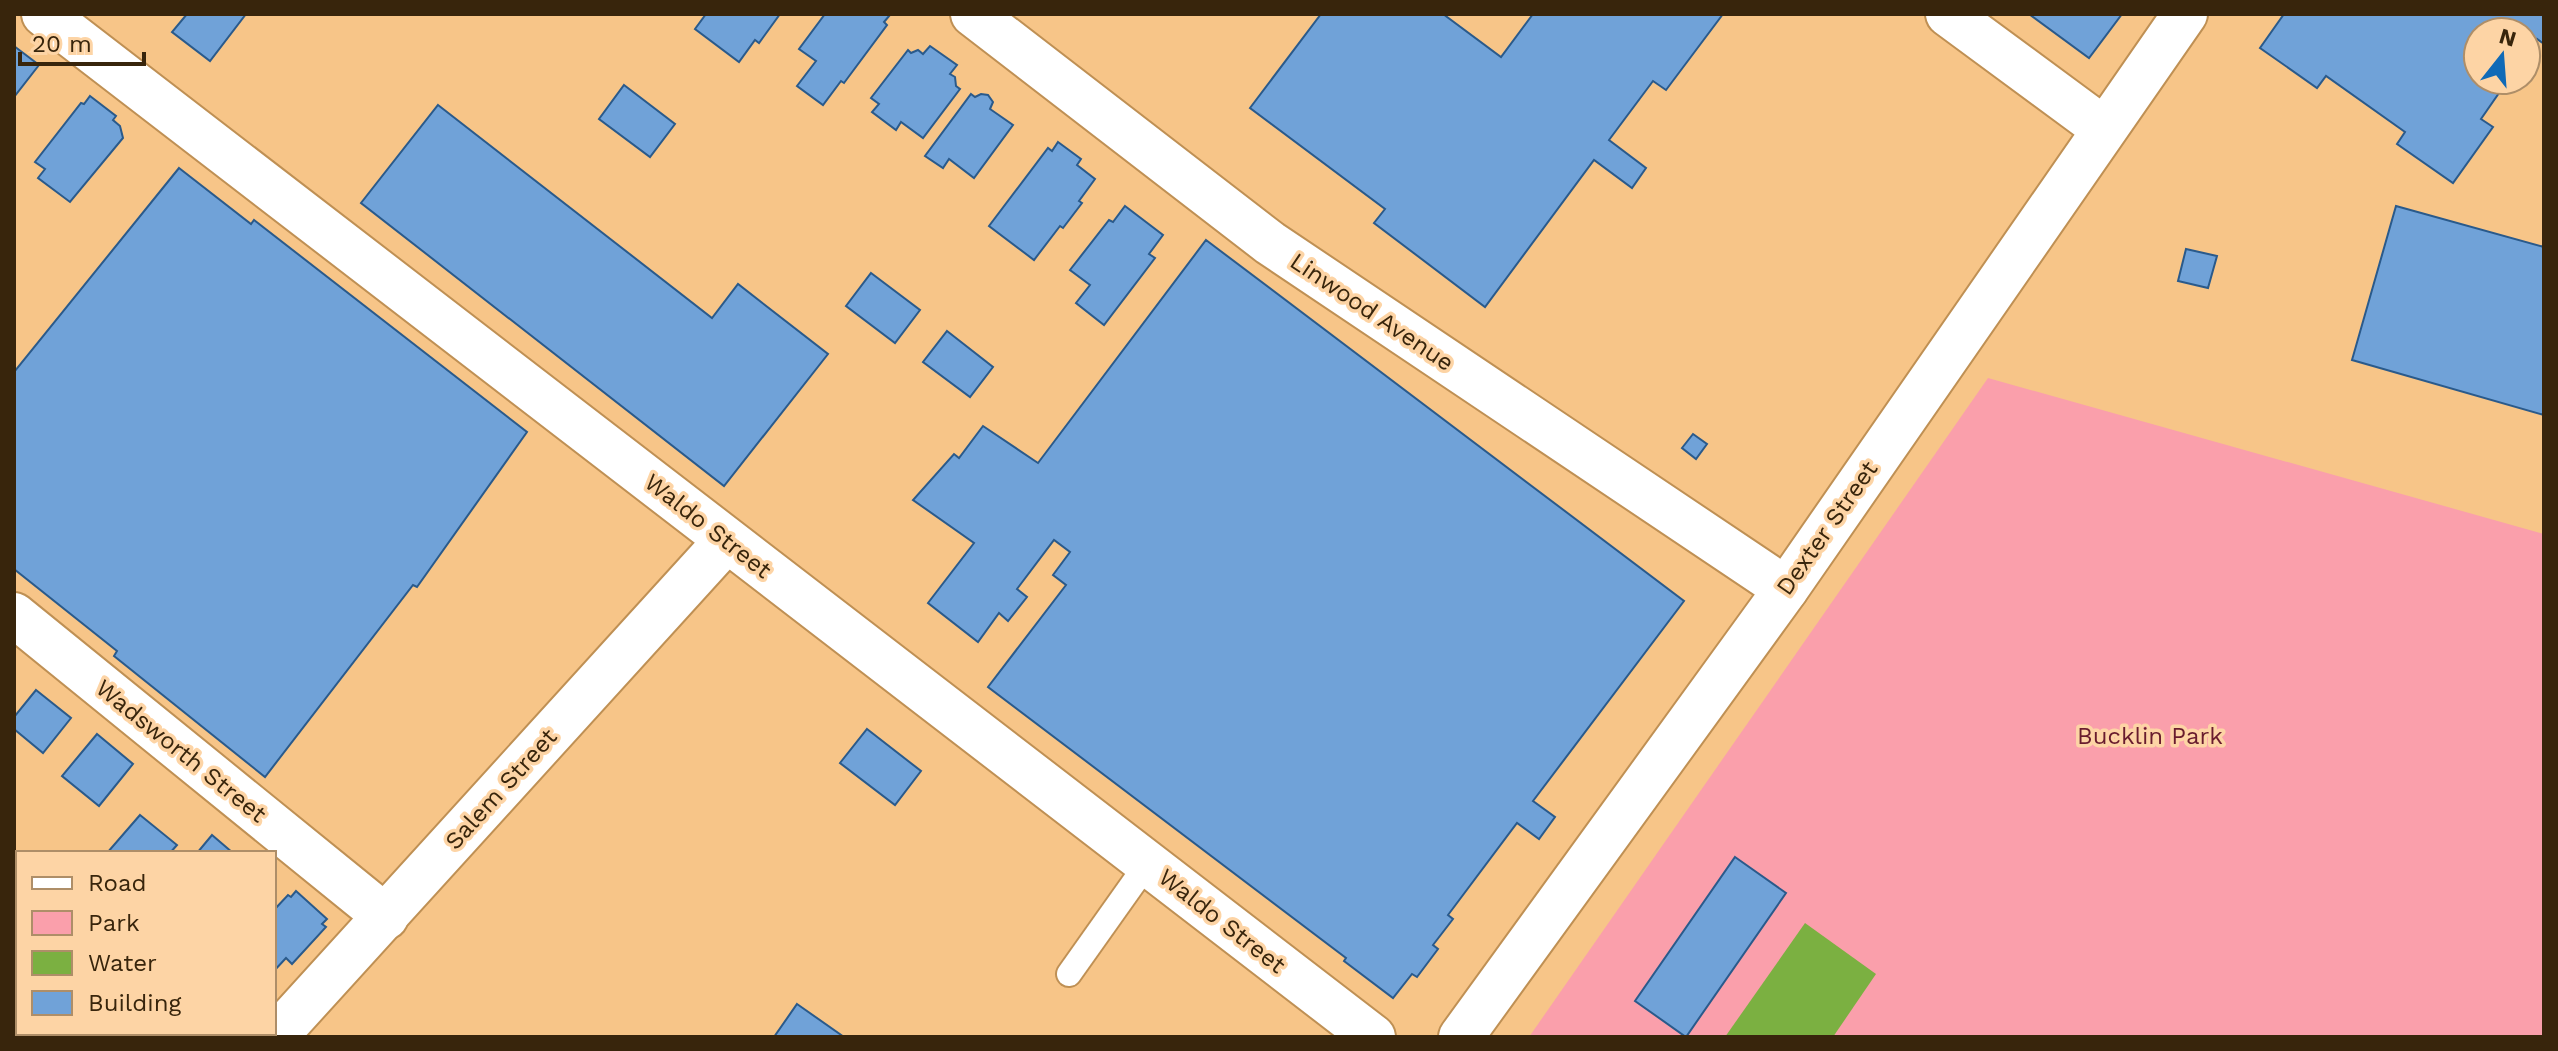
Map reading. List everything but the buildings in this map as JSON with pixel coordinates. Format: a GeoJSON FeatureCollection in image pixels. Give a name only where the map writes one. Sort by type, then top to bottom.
{"type":"FeatureCollection","features":[{"type":"Feature","properties":{"kind":"street","name":"Waldo Street"},"geometry":{"type":"LineString","coordinates":[[44,14],[1373,1037]]}},
{"type":"Feature","properties":{"kind":"street","name":"Linwood Avenue"},"geometry":{"type":"LineString","coordinates":[[973,14],[1270,243],[1786,589]]}},
{"type":"Feature","properties":{"kind":"street"},"geometry":{"type":"LineString","coordinates":[[1948,14],[2104,129]]}},
{"type":"Feature","properties":{"kind":"street","name":"Dexter Street"},"geometry":{"type":"LineString","coordinates":[[1461,1037],[1786,589],[2185,14]]}},
{"type":"Feature","properties":{"kind":"street","name":"Salem Street"},"geometry":{"type":"LineString","coordinates":[[275,1037],[726,541]]}},
{"type":"Feature","properties":{"kind":"street","name":"Wadsworth Street"},"geometry":{"type":"LineString","coordinates":[[14,615],[386,917]]}},
{"type":"Feature","properties":{"kind":"lane"},"geometry":{"type":"LineString","coordinates":[[1069,974],[1147,864]]}},
{"type":"Feature","properties":{"kind":"green space","name":"Bucklin Park"},"geometry":{"type":"Polygon","coordinates":[[[1988,378],[2544,534],[2544,1037],[1529,1037],[1988,378]]]}},
{"type":"Feature","properties":{"kind":"water"},"geometry":{"type":"Polygon","coordinates":[[[1805,923],[1876,974],[1833,1037],[1725,1037],[1805,923]]]}}]}
